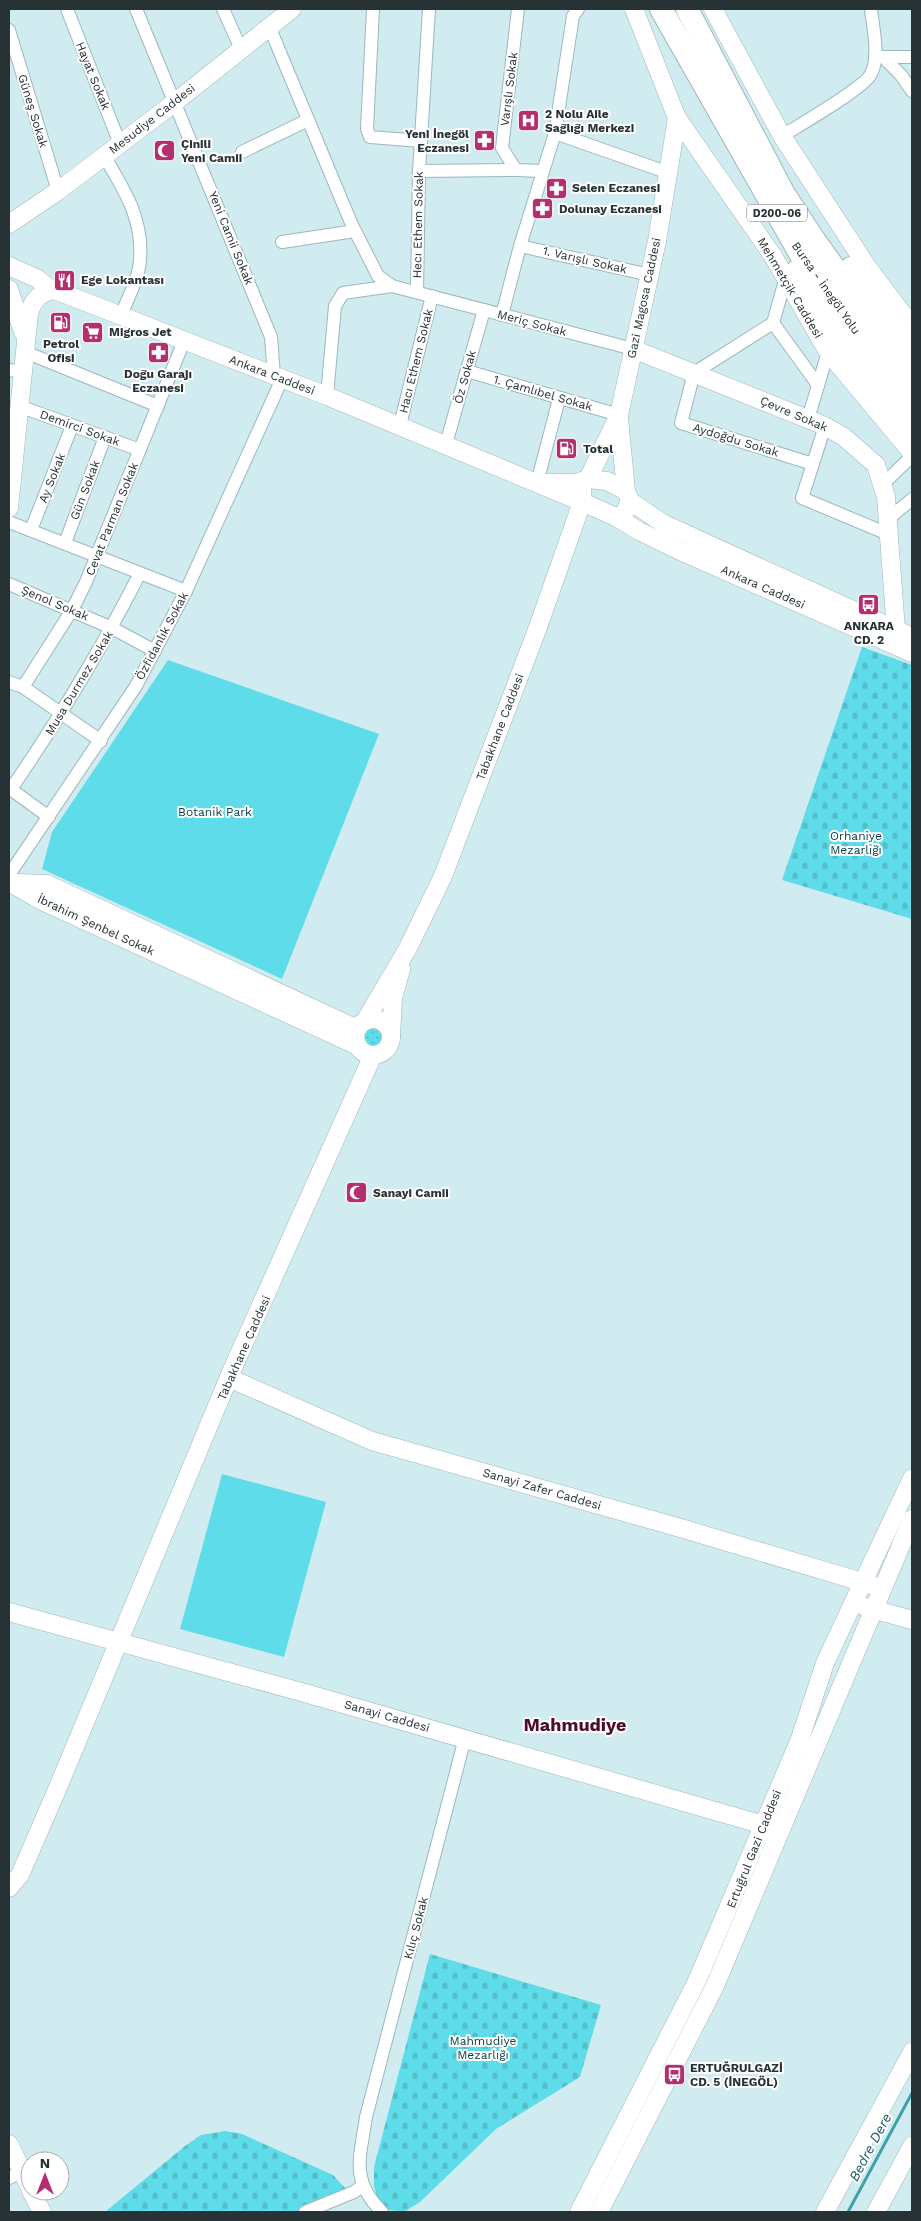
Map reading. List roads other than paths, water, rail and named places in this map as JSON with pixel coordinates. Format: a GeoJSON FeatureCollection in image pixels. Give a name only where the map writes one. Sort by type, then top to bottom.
{"type":"FeatureCollection","features":[{"type":"Feature","properties":{"kind":"highway","name":"Bursa - İnegöl Yolu"},"geometry":{"type":"LineString","coordinates":[[661,9],[802,257],[912,405]]}},
{"type":"Feature","properties":{"kind":"highway","name":"Bursa - İnegöl Yolu"},"geometry":{"type":"LineString","coordinates":[[687,9],[784,194],[817,244],[912,376]]}},
{"type":"Feature","properties":{"kind":"highway"},"geometry":{"type":"LineString","coordinates":[[760,149],[824,234],[912,345]]}},
{"type":"Feature","properties":{"kind":"highway"},"geometry":{"type":"LineString","coordinates":[[772,205],[784,248],[822,316],[870,385],[912,434]]}},
{"type":"Feature","properties":{"kind":"street","name":"Hayat Sokak"},"geometry":{"type":"LineString","coordinates":[[67,9],[120,144]]}},
{"type":"Feature","properties":{"kind":"street","name":"Yeni Camii Sokak"},"geometry":{"type":"LineString","coordinates":[[136,9],[271,337],[278,377]]}},
{"type":"Feature","properties":{"kind":"street"},"geometry":{"type":"LineString","coordinates":[[223,9],[241,49]]}},
{"type":"Feature","properties":{"kind":"street"},"geometry":{"type":"LineString","coordinates":[[373,9],[367,129],[370,137],[421,141]]}},
{"type":"Feature","properties":{"kind":"street","name":"Hecı Ethem Sokak"},"geometry":{"type":"LineString","coordinates":[[417,292],[419,171],[429,9]]}},
{"type":"Feature","properties":{"kind":"street","name":"Varışlı Sokak"},"geometry":{"type":"LineString","coordinates":[[516,170],[502,148],[518,9]]}},
{"type":"Feature","properties":{"kind":"street"},"geometry":{"type":"LineString","coordinates":[[502,314],[520,246],[555,133],[573,16],[578,9]]}},
{"type":"Feature","properties":{"kind":"street","name":"Gazi Magosa Caddesi"},"geometry":{"type":"LineString","coordinates":[[619,415],[650,275],[677,118],[634,9]]}},
{"type":"Feature","properties":{"kind":"street"},"geometry":{"type":"LineString","coordinates":[[713,9],[782,136],[868,268],[912,326]]}},
{"type":"Feature","properties":{"kind":"street"},"geometry":{"type":"LineString","coordinates":[[782,136],[848,94],[871,76],[879,56],[871,9]]}},
{"type":"Feature","properties":{"kind":"street","name":"Mesudiye Caddesi"},"geometry":{"type":"LineString","coordinates":[[9,224],[58,191],[174,103],[286,11]]}},
{"type":"Feature","properties":{"kind":"street"},"geometry":{"type":"LineString","coordinates":[[269,26],[355,231],[378,276],[392,286]]}},
{"type":"Feature","properties":{"kind":"street","name":"Güneş Sokak"},"geometry":{"type":"LineString","coordinates":[[9,30],[58,191]]}},
{"type":"Feature","properties":{"kind":"street"},"geometry":{"type":"LineString","coordinates":[[879,56],[912,57]]}},
{"type":"Feature","properties":{"kind":"street"},"geometry":{"type":"LineString","coordinates":[[879,56],[901,74],[912,91]]}},
{"type":"Feature","properties":{"kind":"street","name":"Mehmetçik Caddesi"},"geometry":{"type":"LineString","coordinates":[[677,118],[773,256],[828,352],[912,455]]}},
{"type":"Feature","properties":{"kind":"street"},"geometry":{"type":"LineString","coordinates":[[242,152],[308,120]]}},
{"type":"Feature","properties":{"kind":"street"},"geometry":{"type":"LineString","coordinates":[[555,133],[669,173]]}},
{"type":"Feature","properties":{"kind":"street"},"geometry":{"type":"LineString","coordinates":[[104,156],[126,192],[140,227],[138,269],[121,315]]}},
{"type":"Feature","properties":{"kind":"street"},"geometry":{"type":"LineString","coordinates":[[419,171],[542,171]]}},
{"type":"Feature","properties":{"kind":"street"},"geometry":{"type":"LineString","coordinates":[[282,242],[355,231]]}},
{"type":"Feature","properties":{"kind":"street","name":"1. Varışlı Sokak"},"geometry":{"type":"LineString","coordinates":[[520,246],[650,275]]}},
{"type":"Feature","properties":{"kind":"street","name":"Ankara Caddesi"},"geometry":{"type":"LineString","coordinates":[[9,266],[53,288],[184,342],[400,425],[582,502],[616,517],[639,531],[678,550],[912,653]]}},
{"type":"Feature","properties":{"kind":"street"},"geometry":{"type":"LineString","coordinates":[[9,274],[34,285],[53,288]]}},
{"type":"Feature","properties":{"kind":"street"},"geometry":{"type":"LineString","coordinates":[[694,373],[773,323],[786,277]]}},
{"type":"Feature","properties":{"kind":"street"},"geometry":{"type":"LineString","coordinates":[[327,396],[335,306],[343,293],[392,286]]}},
{"type":"Feature","properties":{"kind":"street","name":"Meriç Sokak"},"geometry":{"type":"LineString","coordinates":[[392,286],[633,349]]}},
{"type":"Feature","properties":{"kind":"street"},"geometry":{"type":"LineString","coordinates":[[9,508],[16,371],[33,301],[53,288]]}},
{"type":"Feature","properties":{"kind":"street"},"geometry":{"type":"LineString","coordinates":[[9,289],[24,337]]}},
{"type":"Feature","properties":{"kind":"street","name":"Hacı Ethem Sokak"},"geometry":{"type":"LineString","coordinates":[[400,425],[432,296]]}},
{"type":"Feature","properties":{"kind":"street"},"geometry":{"type":"LineString","coordinates":[[9,307],[24,337],[158,406]]}},
{"type":"Feature","properties":{"kind":"street","name":"Öz Sokak"},"geometry":{"type":"LineString","coordinates":[[446,444],[484,310]]}},
{"type":"Feature","properties":{"kind":"street"},"geometry":{"type":"LineString","coordinates":[[773,323],[818,385]]}},
{"type":"Feature","properties":{"kind":"street","name":"Cevat Parman Sokak"},"geometry":{"type":"LineString","coordinates":[[23,687],[72,610],[98,556],[184,342]]}},
{"type":"Feature","properties":{"kind":"street","name":"Çevre Sokak"},"geometry":{"type":"LineString","coordinates":[[633,349],[825,426],[844,437],[876,466],[886,497],[896,630]]}},
{"type":"Feature","properties":{"kind":"street"},"geometry":{"type":"LineString","coordinates":[[808,418],[828,352]]}},
{"type":"Feature","properties":{"kind":"street","name":"1. Çamlıbel Sokak"},"geometry":{"type":"LineString","coordinates":[[467,371],[619,415]]}},
{"type":"Feature","properties":{"kind":"street","name":"Aydoğdu Sokak"},"geometry":{"type":"LineString","coordinates":[[694,373],[681,423],[813,464]]}},
{"type":"Feature","properties":{"kind":"street","name":"Özfidanlık Sokak"},"geometry":{"type":"LineString","coordinates":[[10,880],[48,818],[136,686],[155,651],[186,591],[278,377]]}},
{"type":"Feature","properties":{"kind":"street"},"geometry":{"type":"LineString","coordinates":[[559,399],[537,483],[575,483],[588,479]]}},
{"type":"Feature","properties":{"kind":"street","name":"Demirci Sokak"},"geometry":{"type":"LineString","coordinates":[[15,415],[72,426],[140,450]]}},
{"type":"Feature","properties":{"kind":"street"},"geometry":{"type":"LineString","coordinates":[[616,517],[624,514],[628,496],[619,415]]}},
{"type":"Feature","properties":{"kind":"street","name":"Tabakhane Caddesi"},"geometry":{"type":"LineString","coordinates":[[9,1888],[20,1875],[229,1378],[363,1038],[408,948],[453,851],[537,630],[582,502],[582,486],[588,479],[619,415]]}},
{"type":"Feature","properties":{"kind":"street","name":"Ay Sokak"},"geometry":{"type":"LineString","coordinates":[[31,530],[72,426]]}},
{"type":"Feature","properties":{"kind":"street"},"geometry":{"type":"LineString","coordinates":[[825,426],[802,498],[888,527],[912,499]]}},
{"type":"Feature","properties":{"kind":"street","name":"Gün Sokak"},"geometry":{"type":"LineString","coordinates":[[64,543],[105,437]]}},
{"type":"Feature","properties":{"kind":"street"},"geometry":{"type":"LineString","coordinates":[[882,485],[912,455]]}},
{"type":"Feature","properties":{"kind":"street","name":"Ankara Caddesi"},"geometry":{"type":"LineString","coordinates":[[588,479],[607,481],[664,524],[912,637]]}},
{"type":"Feature","properties":{"kind":"street"},"geometry":{"type":"LineString","coordinates":[[9,522],[186,591]]}},
{"type":"Feature","properties":{"kind":"street","name":"Musa Durmez Sokak"},"geometry":{"type":"LineString","coordinates":[[10,788],[62,713],[112,628],[140,573]]}},
{"type":"Feature","properties":{"kind":"street","name":"Şenol Sokak"},"geometry":{"type":"LineString","coordinates":[[9,584],[112,628],[155,651]]}},
{"type":"Feature","properties":{"kind":"street"},"geometry":{"type":"LineString","coordinates":[[9,682],[23,687],[101,741]]}},
{"type":"Feature","properties":{"kind":"street"},"geometry":{"type":"LineString","coordinates":[[10,788],[48,818]]}},
{"type":"Feature","properties":{"kind":"street","name":"İbrahim Şenbel Sokak"},"geometry":{"type":"LineString","coordinates":[[10,880],[48,884],[177,954],[363,1038],[372,1019],[382,1022],[387,1026],[391,1037]]}},
{"type":"Feature","properties":{"kind":"street"},"geometry":{"type":"LineString","coordinates":[[363,1038],[378,1054],[387,1047],[391,1037],[393,998],[408,948]]}},
{"type":"Feature","properties":{"kind":"street","name":"Sanayi Zafer Caddesi"},"geometry":{"type":"LineString","coordinates":[[229,1378],[372,1442],[862,1580],[882,1589]]}},
{"type":"Feature","properties":{"kind":"street","name":"Ertuğrul Gazi Caddesi"},"geometry":{"type":"LineString","coordinates":[[579,2212],[698,1981],[800,1739],[825,1663],[862,1580],[912,1478]]}},
{"type":"Feature","properties":{"kind":"street","name":"Ertuğrul Gazi Caddesi"},"geometry":{"type":"LineString","coordinates":[[599,2212],[714,1988],[912,1520]]}},
{"type":"Feature","properties":{"kind":"street"},"geometry":{"type":"LineString","coordinates":[[853,1601],[874,1611],[912,1620]]}},
{"type":"Feature","properties":{"kind":"street","name":"Sanayi Caddesi"},"geometry":{"type":"LineString","coordinates":[[9,1612],[465,1738],[781,1830]]}},
{"type":"Feature","properties":{"kind":"street","name":"Kılıç Sokak"},"geometry":{"type":"LineString","coordinates":[[362,2186],[360,2158],[366,2117],[465,1738]]}},
{"type":"Feature","properties":{"kind":"street"},"geometry":{"type":"LineString","coordinates":[[825,2212],[912,2052]]}},
{"type":"Feature","properties":{"kind":"street"},"geometry":{"type":"LineString","coordinates":[[9,2144],[16,2175]]}},
{"type":"Feature","properties":{"kind":"street"},"geometry":{"type":"LineString","coordinates":[[876,2212],[912,2146]]}},
{"type":"Feature","properties":{"kind":"street"},"geometry":{"type":"LineString","coordinates":[[305,2212],[354,2192],[362,2186],[370,2200],[382,2212]]}},
{"type":"Feature","properties":{"kind":"waterway","name":"Bedre Dere"},"geometry":{"type":"LineString","coordinates":[[848,2212],[912,2093]]}},
{"type":"Feature","properties":{"kind":"place","name":"2 Nolu Aile Sağlığı Merkezi"},"geometry":{"type":"Point","coordinates":[529,121]}},
{"type":"Feature","properties":{"kind":"place","name":"Yeni İnegöl Eczanesi"},"geometry":{"type":"Point","coordinates":[485,141]}},
{"type":"Feature","properties":{"kind":"place","name":"Çinili Yeni Camii"},"geometry":{"type":"Point","coordinates":[165,151]}},
{"type":"Feature","properties":{"kind":"place","name":"Selen Eczanesi"},"geometry":{"type":"Point","coordinates":[556,188]}},
{"type":"Feature","properties":{"kind":"place","name":"Dolunay Eczanesi"},"geometry":{"type":"Point","coordinates":[543,209]}},
{"type":"Feature","properties":{"kind":"place","name":"Ege Lokantası"},"geometry":{"type":"Point","coordinates":[65,280]}},
{"type":"Feature","properties":{"kind":"place","name":"Petrol Ofisi"},"geometry":{"type":"Point","coordinates":[61,323]}},
{"type":"Feature","properties":{"kind":"place","name":"Migros Jet"},"geometry":{"type":"Point","coordinates":[93,332]}},
{"type":"Feature","properties":{"kind":"place","name":"Doğu Garajı Eczanesi"},"geometry":{"type":"Point","coordinates":[158,353]}},
{"type":"Feature","properties":{"kind":"place","name":"Total"},"geometry":{"type":"Point","coordinates":[567,449]}},
{"type":"Feature","properties":{"kind":"place","name":"ANKARA CD. 2"},"geometry":{"type":"Point","coordinates":[869,605]}},
{"type":"Feature","properties":{"kind":"place","name":"Sanayi Camii"},"geometry":{"type":"Point","coordinates":[357,1193]}},
{"type":"Feature","properties":{"kind":"place","name":"ERTUĞRULGAZİ CD. 5 (İNEGÖL)"},"geometry":{"type":"Point","coordinates":[674,2075]}},
{"type":"Feature","properties":{"kind":"district","name":"Mahmudiye"},"geometry":{"type":"Point","coordinates":[575,1724]}},
{"type":"Feature","properties":{"kind":"park label","name":"Botanik Park"},"geometry":{"type":"Point","coordinates":[215,812]}},
{"type":"Feature","properties":{"kind":"park label","name":"Orhaniye Mezarlığı"},"geometry":{"type":"Point","coordinates":[856,843]}},
{"type":"Feature","properties":{"kind":"park label","name":"Mahmudiye Mezarlığı"},"geometry":{"type":"Point","coordinates":[483,2048]}}]}
